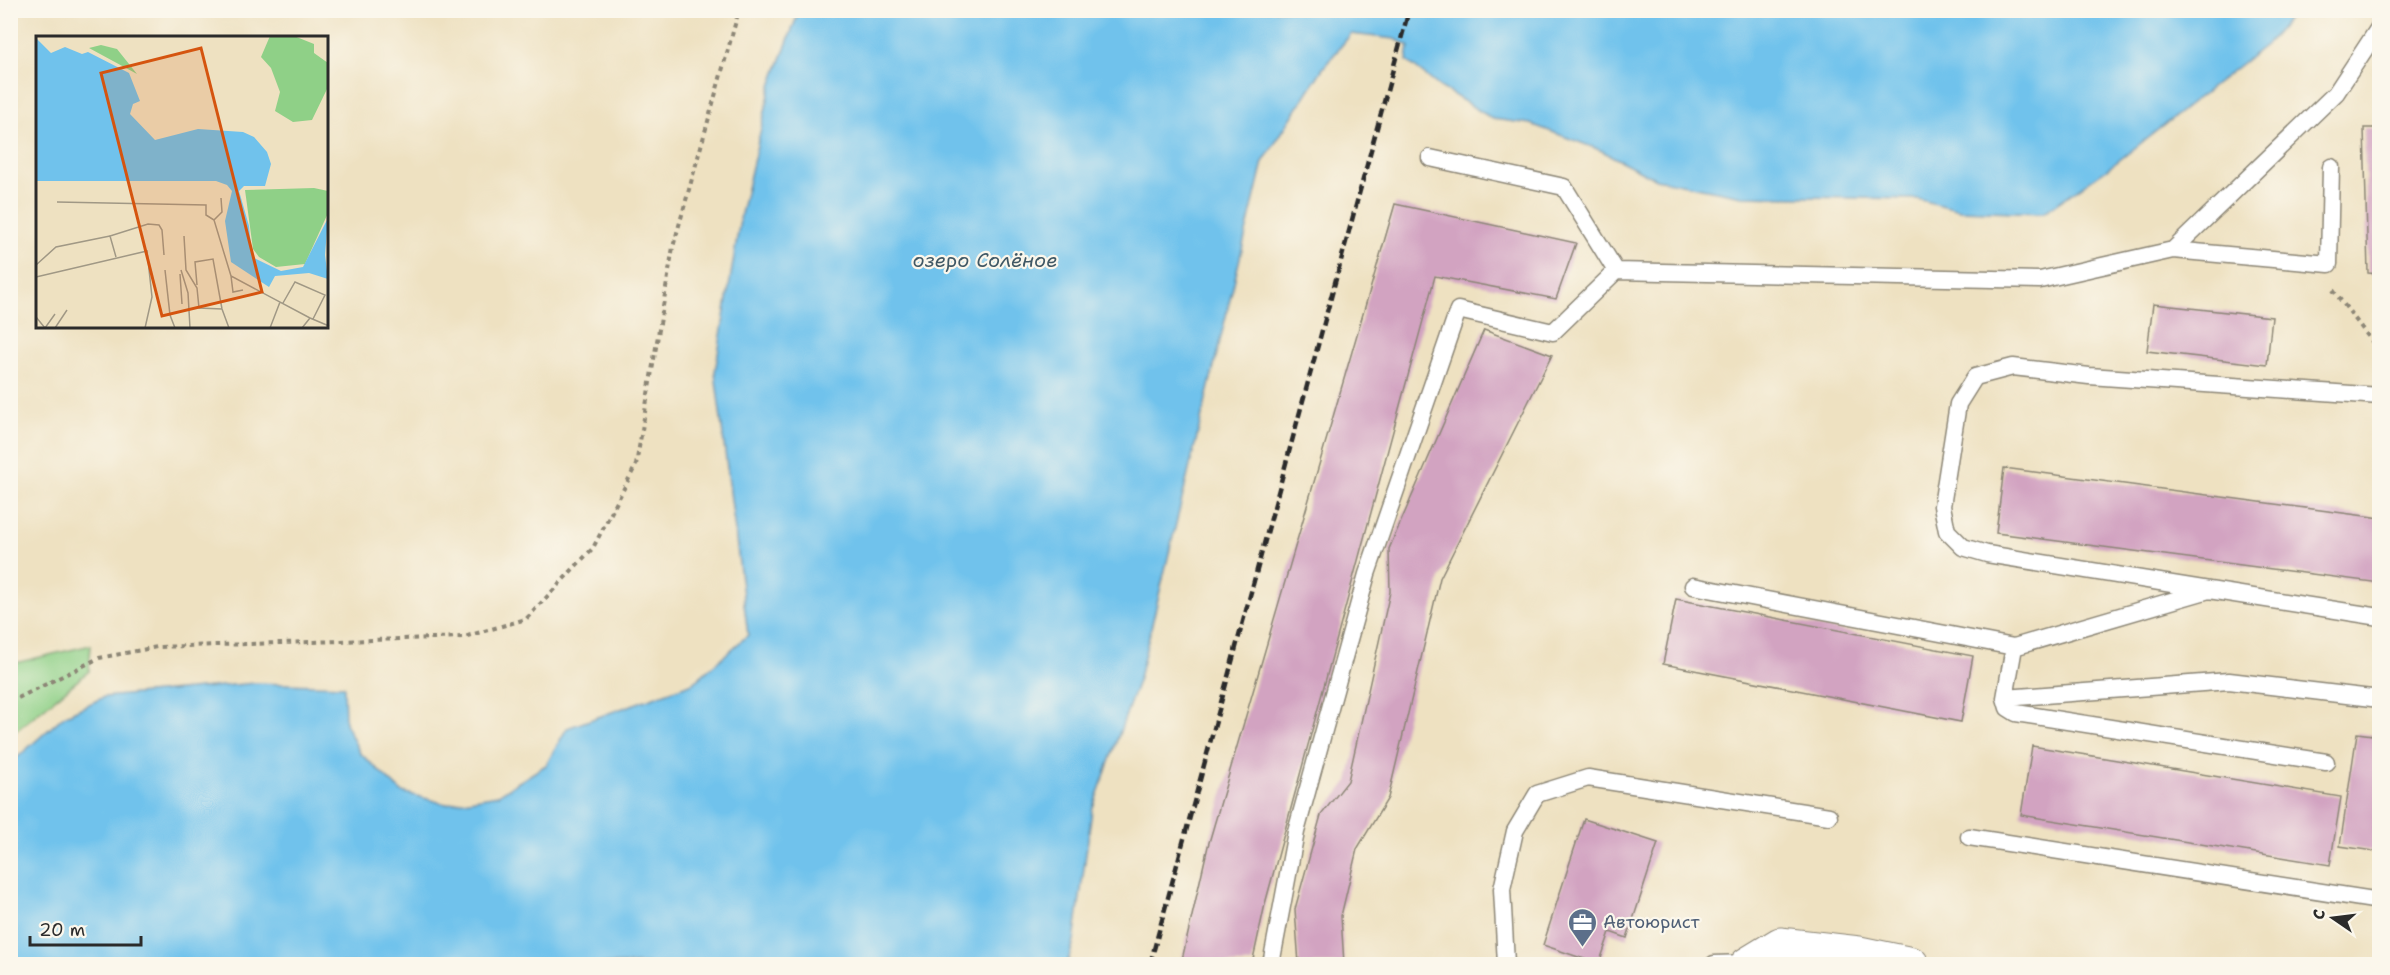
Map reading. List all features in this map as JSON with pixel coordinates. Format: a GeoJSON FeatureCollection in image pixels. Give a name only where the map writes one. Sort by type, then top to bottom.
{"type":"FeatureCollection","features":[{"type":"Feature","properties":{"kind":"street"},"geometry":{"type":"LineString","coordinates":[[1748,964],[1780,944],[1859,953],[1912,964]]}},
{"type":"Feature","properties":{"kind":"lane"},"geometry":{"type":"LineString","coordinates":[[2173,250],[2336,93],[2379,26]]}},
{"type":"Feature","properties":{"kind":"lane"},"geometry":{"type":"LineString","coordinates":[[1430,158],[1564,187],[1616,271]]}},
{"type":"Feature","properties":{"kind":"lane"},"geometry":{"type":"LineString","coordinates":[[1271,964],[1296,832],[1367,574],[1458,310],[1553,332],[1616,271],[2040,280],[2173,250],[2330,264],[2331,167]]}},
{"type":"Feature","properties":{"kind":"lane"},"geometry":{"type":"LineString","coordinates":[[2379,396],[2089,376],[2013,367],[1975,377],[1958,404],[1942,506],[1947,531],[1963,547],[1987,554],[2379,617]]}},
{"type":"Feature","properties":{"kind":"lane"},"geometry":{"type":"LineString","coordinates":[[1693,586],[2014,647],[2209,590]]}},
{"type":"Feature","properties":{"kind":"lane"},"geometry":{"type":"LineString","coordinates":[[2014,647],[2005,698],[2008,708],[2016,714],[2326,762]]}},
{"type":"Feature","properties":{"kind":"lane"},"geometry":{"type":"LineString","coordinates":[[2005,698],[2229,681],[2379,699]]}},
{"type":"Feature","properties":{"kind":"lane"},"geometry":{"type":"LineString","coordinates":[[1506,964],[1502,889],[1515,831],[1537,794],[1588,778],[1829,816]]}},
{"type":"Feature","properties":{"kind":"lane"},"geometry":{"type":"LineString","coordinates":[[1968,837],[2379,901]]}},
{"type":"Feature","properties":{"kind":"lane"},"geometry":{"type":"LineString","coordinates":[[1714,964],[1748,964]]}},
{"type":"Feature","properties":{"kind":"path"},"geometry":{"type":"LineString","coordinates":[[10,702],[99,658],[157,647],[464,637],[526,619],[593,548],[636,465],[673,247],[739,10]]}},
{"type":"Feature","properties":{"kind":"path"},"geometry":{"type":"LineString","coordinates":[[2292,261],[2329,285],[2379,352]]}},
{"type":"Feature","properties":{"kind":"green space"},"geometry":{"type":"Polygon","coordinates":[[[91,645],[89,671],[11,735],[11,664],[91,645]]]}},
{"type":"Feature","properties":{"kind":"water","name":"озеро Солёное"},"geometry":{"type":"Polygon","coordinates":[[[799,10],[2295,11],[2268,43],[2117,162],[2043,213],[1960,210],[1917,199],[1742,196],[1656,179],[1600,150],[1531,124],[1493,119],[1440,87],[1407,61],[1409,46],[1395,39],[1351,34],[1323,68],[1263,162],[1139,678],[1092,810],[1074,941],[1067,964],[11,964],[11,763],[64,716],[104,697],[255,683],[344,686],[345,723],[360,753],[402,792],[446,804],[498,795],[546,765],[567,728],[693,683],[748,635],[715,372],[741,214],[771,86],[799,10]]]}},
{"type":"Feature","properties":{"kind":"building"},"geometry":{"type":"Polygon","coordinates":[[[2364,128],[2380,128],[2380,274],[2368,273],[2364,128]]]}},
{"type":"Feature","properties":{"kind":"building"},"geometry":{"type":"Polygon","coordinates":[[[1395,204],[1576,243],[1556,299],[1435,276],[1265,904],[1252,964],[1181,964],[1208,846],[1395,204]]]}},
{"type":"Feature","properties":{"kind":"building"},"geometry":{"type":"Polygon","coordinates":[[[2153,304],[2272,317],[2267,365],[2147,351],[2153,304]]]}},
{"type":"Feature","properties":{"kind":"building"},"geometry":{"type":"Polygon","coordinates":[[[1484,330],[1552,355],[1440,578],[1388,798],[1357,849],[1341,916],[1344,964],[1299,964],[1295,909],[1321,815],[1348,781],[1390,592],[1389,549],[1484,330]]]}},
{"type":"Feature","properties":{"kind":"building"},"geometry":{"type":"Polygon","coordinates":[[[2004,468],[2380,518],[2380,583],[1996,533],[2004,468]]]}},
{"type":"Feature","properties":{"kind":"building"},"geometry":{"type":"Polygon","coordinates":[[[1676,599],[1973,656],[1961,722],[1663,664],[1676,599]]]}},
{"type":"Feature","properties":{"kind":"building"},"geometry":{"type":"Polygon","coordinates":[[[2357,733],[2380,736],[2380,852],[2340,846],[2357,733]]]}},
{"type":"Feature","properties":{"kind":"building"},"geometry":{"type":"Polygon","coordinates":[[[2032,746],[2341,797],[2330,865],[2021,815],[2032,746]]]}},
{"type":"Feature","properties":{"kind":"building"},"geometry":{"type":"Polygon","coordinates":[[[1584,819],[1658,843],[1627,938],[1610,932],[1599,964],[1543,945],[1584,819]]]}},
{"type":"Feature","properties":{"kind":"railway"},"geometry":{"type":"LineString","coordinates":[[1150,964],[1409,10]]}},
{"type":"Feature","properties":{"kind":"place","name":"Автоюрист"},"geometry":{"type":"Point","coordinates":[1582,948]}}]}
